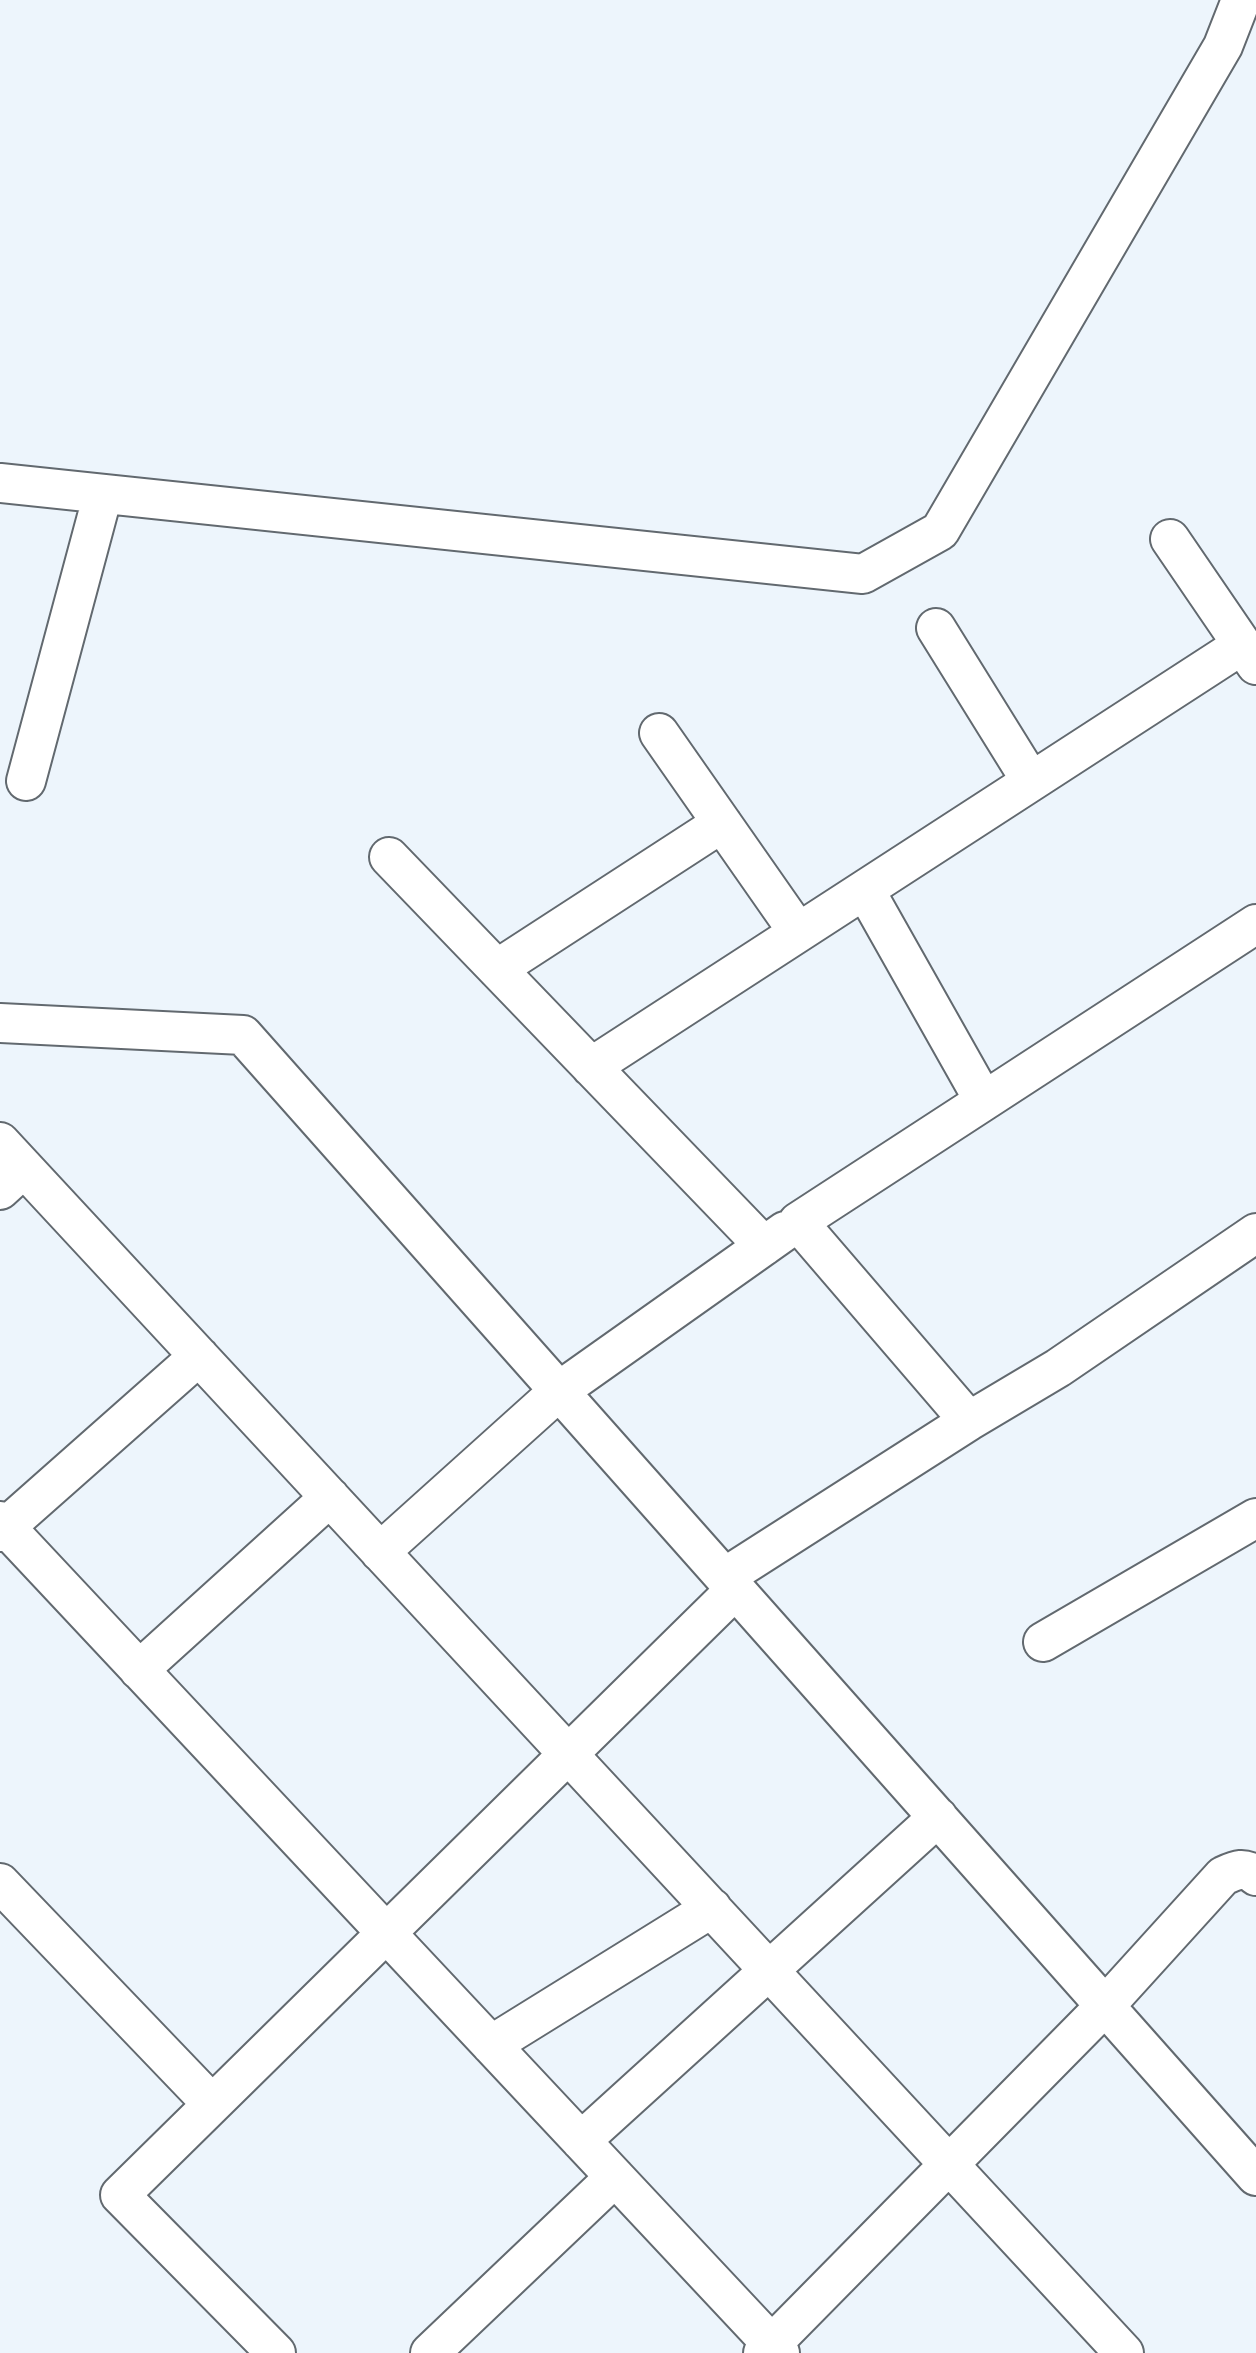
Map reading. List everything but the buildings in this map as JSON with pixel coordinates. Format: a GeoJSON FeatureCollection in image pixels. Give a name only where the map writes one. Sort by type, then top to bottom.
{"type":"FeatureCollection","features":[{"type":"Feature","properties":{"kind":"street"},"geometry":{"type":"LineString","coordinates":[[0,483],[863,574],[940,531],[1223,46],[1241,0]]}},
{"type":"Feature","properties":{"kind":"street"},"geometry":{"type":"LineString","coordinates":[[26,781],[103,494]]}},
{"type":"Feature","properties":{"kind":"street"},"geometry":{"type":"LineString","coordinates":[[591,1067],[1031,781],[1249,655],[1170,539]]}},
{"type":"Feature","properties":{"kind":"street"},"geometry":{"type":"LineString","coordinates":[[936,628],[1031,781]]}},
{"type":"Feature","properties":{"kind":"street"},"geometry":{"type":"LineString","coordinates":[[659,733],[798,932]]}},
{"type":"Feature","properties":{"kind":"street"},"geometry":{"type":"LineString","coordinates":[[497,969],[722,823]]}},
{"type":"Feature","properties":{"kind":"street"},"geometry":{"type":"LineString","coordinates":[[388,857],[764,1247]]}},
{"type":"Feature","properties":{"kind":"street"},"geometry":{"type":"LineString","coordinates":[[865,890],[984,1101]]}},
{"type":"Feature","properties":{"kind":"street"},"geometry":{"type":"LineString","coordinates":[[380,1552],[559,1391],[799,1222],[1256,925]]}},
{"type":"Feature","properties":{"kind":"street"},"geometry":{"type":"LineString","coordinates":[[0,1023],[243,1035],[1256,2176]]}},
{"type":"Feature","properties":{"kind":"street"},"geometry":{"type":"LineString","coordinates":[[8,1166],[199,1356],[1124,2353]]}},
{"type":"Feature","properties":{"kind":"street"},"geometry":{"type":"LineString","coordinates":[[799,1222],[969,1421]]}},
{"type":"Feature","properties":{"kind":"street"},"geometry":{"type":"LineString","coordinates":[[276,2353],[120,2194],[568,1754],[730,1584],[969,1421],[1058,1368],[1256,1233]]}},
{"type":"Feature","properties":{"kind":"street"},"geometry":{"type":"LineString","coordinates":[[199,1356],[2,1527],[615,2177],[772,2350],[949,2164],[1105,2006],[1223,1876],[1237,1870],[1248,1870],[1256,1876]]}},
{"type":"Feature","properties":{"kind":"street"},"geometry":{"type":"LineString","coordinates":[[139,1670],[330,1497]]}},
{"type":"Feature","properties":{"kind":"street"},"geometry":{"type":"LineString","coordinates":[[1043,1642],[1256,1518]]}},
{"type":"Feature","properties":{"kind":"street"},"geometry":{"type":"LineString","coordinates":[[581,2141],[938,1817]]}},
{"type":"Feature","properties":{"kind":"street"},"geometry":{"type":"LineString","coordinates":[[0,1883],[212,2104]]}},
{"type":"Feature","properties":{"kind":"street"},"geometry":{"type":"LineString","coordinates":[[491,2045],[712,1908]]}},
{"type":"Feature","properties":{"kind":"street"},"geometry":{"type":"LineString","coordinates":[[430,2353],[615,2177]]}}]}
